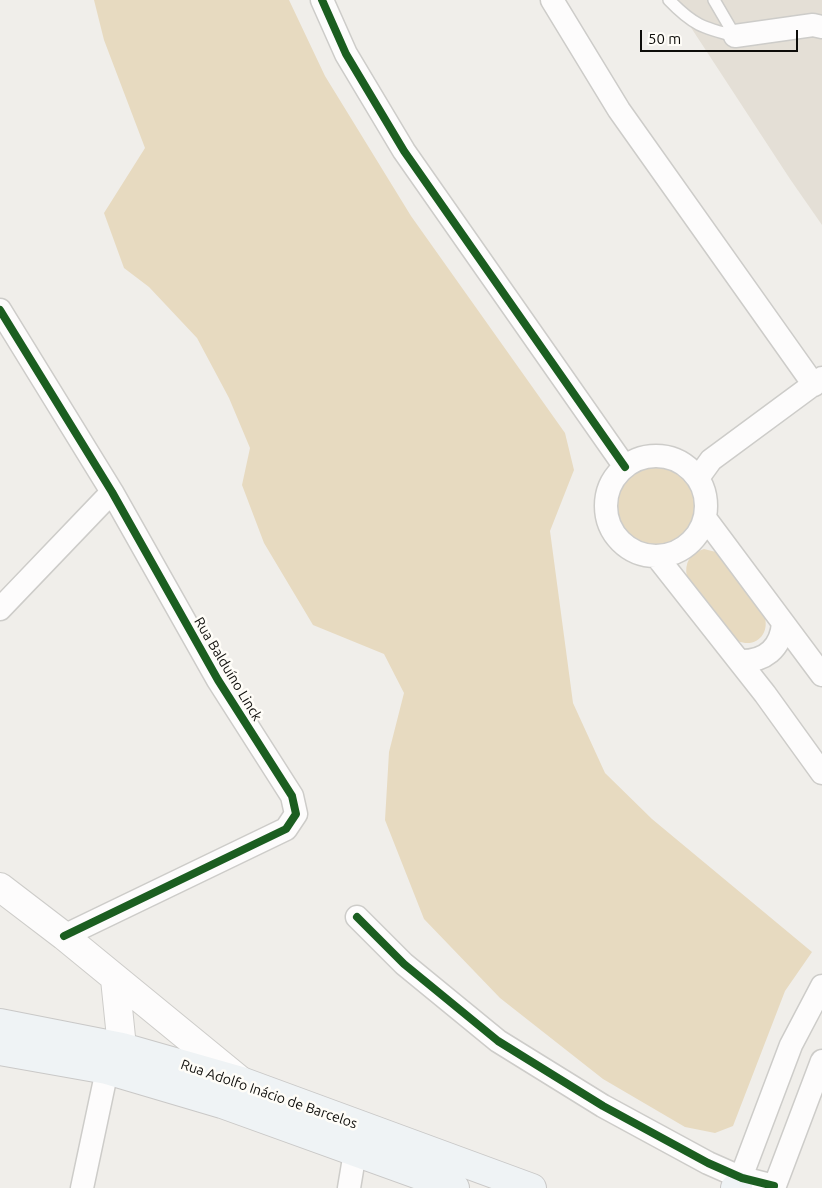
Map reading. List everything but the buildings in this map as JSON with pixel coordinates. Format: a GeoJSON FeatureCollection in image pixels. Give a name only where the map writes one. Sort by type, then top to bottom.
{"type":"FeatureCollection","features":[{"type":"Feature","properties":{"kind":"main road","name":"Rua Adolfo Inácio de Barcelos"},"geometry":{"type":"LineString","coordinates":[[0,1023],[122,1047],[241,1081],[532,1188]]}},
{"type":"Feature","properties":{"kind":"main road","name":"Rua Adolfo Inácio de Barcelos"},"geometry":{"type":"LineString","coordinates":[[0,1051],[107,1070],[222,1104],[455,1188]]}},
{"type":"Feature","properties":{"kind":"street"},"geometry":{"type":"LineString","coordinates":[[322,0],[346,54],[404,151],[625,467]]}},
{"type":"Feature","properties":{"kind":"street"},"geometry":{"type":"LineString","coordinates":[[552,0],[619,110],[818,382],[711,460],[698,478]]}},
{"type":"Feature","properties":{"kind":"street"},"geometry":{"type":"LineString","coordinates":[[735,36],[813,26],[822,28]]}},
{"type":"Feature","properties":{"kind":"street","name":"Rua Balduíno Linck"},"geometry":{"type":"LineString","coordinates":[[0,310],[112,492],[218,680],[292,796],[296,814],[286,829],[64,936]]}},
{"type":"Feature","properties":{"kind":"street"},"geometry":{"type":"LineString","coordinates":[[650,457],[664,457],[677,461],[689,468],[698,478],[705,498],[705,518],[701,530],[682,549],[657,556],[644,555],[622,544],[609,523],[606,499],[616,476],[625,467],[637,460],[650,457]]}},
{"type":"Feature","properties":{"kind":"street"},"geometry":{"type":"LineString","coordinates":[[0,609],[112,492]]}},
{"type":"Feature","properties":{"kind":"street"},"geometry":{"type":"LineString","coordinates":[[705,518],[822,675]]}},
{"type":"Feature","properties":{"kind":"street"},"geometry":{"type":"LineString","coordinates":[[657,556],[822,772]]}},
{"type":"Feature","properties":{"kind":"street"},"geometry":{"type":"LineString","coordinates":[[738,661],[760,659],[770,653],[782,634],[783,623]]}},
{"type":"Feature","properties":{"kind":"street"},"geometry":{"type":"LineString","coordinates":[[0,887],[64,936],[241,1081]]}},
{"type":"Feature","properties":{"kind":"street"},"geometry":{"type":"LineString","coordinates":[[357,917],[404,964],[498,1041],[603,1106],[708,1163],[738,1185],[774,1187],[822,1061]]}},
{"type":"Feature","properties":{"kind":"street"},"geometry":{"type":"LineString","coordinates":[[115,979],[122,1047]]}},
{"type":"Feature","properties":{"kind":"street"},"geometry":{"type":"LineString","coordinates":[[738,1185],[791,1045],[822,986]]}},
{"type":"Feature","properties":{"kind":"street"},"geometry":{"type":"LineString","coordinates":[[82,1188],[107,1070]]}},
{"type":"Feature","properties":{"kind":"street"},"geometry":{"type":"LineString","coordinates":[[349,1188],[355,1152]]}},
{"type":"Feature","properties":{"kind":"lane"},"geometry":{"type":"LineString","coordinates":[[670,0],[682,14],[703,28],[735,36]]}},
{"type":"Feature","properties":{"kind":"lane"},"geometry":{"type":"LineString","coordinates":[[714,0],[735,36]]}},
{"type":"Feature","properties":{"kind":"shaded area"},"geometry":{"type":"Polygon","coordinates":[[[94,0],[289,0],[325,76],[411,216],[565,433],[574,470],[550,531],[573,703],[605,773],[652,819],[812,952],[785,991],[733,1126],[715,1133],[685,1127],[603,1079],[500,998],[424,919],[385,820],[389,752],[404,693],[384,654],[313,625],[264,543],[242,485],[250,448],[229,398],[197,338],[149,287],[124,268],[104,213],[145,148],[104,40],[94,0]]]}},
{"type":"Feature","properties":{"kind":"shaded area"},"geometry":{"type":"Polygon","coordinates":[[[673,0],[822,0],[822,225],[790,179],[673,0]]]}},
{"type":"Feature","properties":{"kind":"shaded area"},"geometry":{"type":"Polygon","coordinates":[[[656,467],[671,470],[684,478],[692,491],[695,506],[692,521],[684,534],[671,542],[656,545],[641,542],[628,534],[620,521],[617,506],[620,491],[628,478],[641,470],[656,467]]]}},
{"type":"Feature","properties":{"kind":"shaded area"},"geometry":{"type":"Polygon","coordinates":[[[704,549],[716,552],[764,615],[766,622],[764,633],[756,641],[745,643],[738,641],[687,577],[686,567],[689,559],[695,553],[704,549]]]}},
{"type":"Feature","properties":{"kind":"cycle path"},"geometry":{"type":"LineString","coordinates":[[322,0],[346,54],[404,151],[625,467]]}},
{"type":"Feature","properties":{"kind":"cycle path"},"geometry":{"type":"LineString","coordinates":[[0,310],[112,492],[218,680],[292,796],[296,814],[286,829],[64,936]]}},
{"type":"Feature","properties":{"kind":"cycle path"},"geometry":{"type":"LineString","coordinates":[[357,917],[404,964],[498,1041],[603,1106],[708,1163],[742,1178],[774,1186]]}}]}
